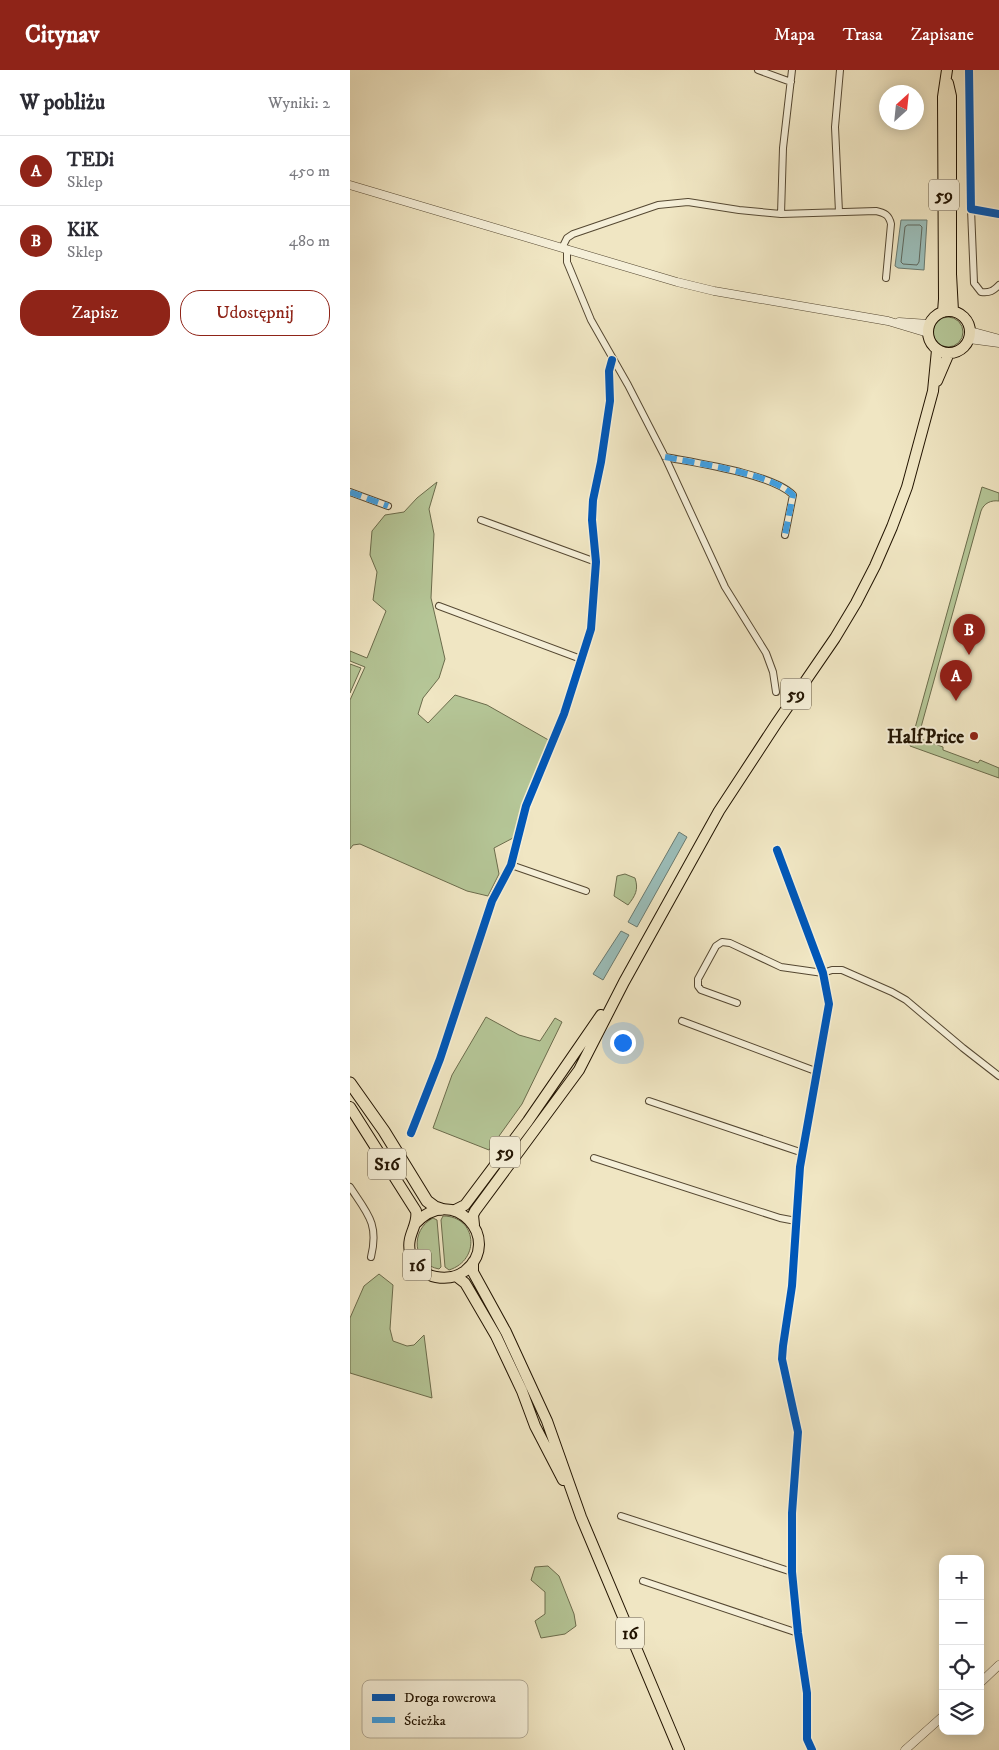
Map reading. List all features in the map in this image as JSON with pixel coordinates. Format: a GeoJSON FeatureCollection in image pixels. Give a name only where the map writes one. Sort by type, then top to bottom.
{"type":"FeatureCollection","features":[{"type":"Feature","properties":{"kind":"highway","name":"S16"},"geometry":{"type":"LineString","coordinates":[[350,1083],[384,1131],[428,1201],[434,1207],[440,1208]]}},
{"type":"Feature","properties":{"kind":"main road","name":"59"},"geometry":{"type":"LineString","coordinates":[[947,74],[951,96],[951,274],[948,312]]}},
{"type":"Feature","properties":{"kind":"main road"},"geometry":{"type":"LineString","coordinates":[[948,312],[963,316],[969,325],[969,335],[961,349],[949,353],[937,350],[930,342],[929,328],[935,316],[948,312]]}},
{"type":"Feature","properties":{"kind":"main road","name":"59"},"geometry":{"type":"LineString","coordinates":[[933,391],[937,350]]}},
{"type":"Feature","properties":{"kind":"main road","name":"59"},"geometry":{"type":"LineString","coordinates":[[474,1225],[473,1215],[475,1210],[579,1070],[624,982],[719,812],[856,604],[876,566],[907,487],[933,391],[949,353]]}},
{"type":"Feature","properties":{"kind":"main road","name":"59"},"geometry":{"type":"LineString","coordinates":[[455,1210],[465,1205],[511,1144],[624,982]]}},
{"type":"Feature","properties":{"kind":"main road","name":"S16"},"geometry":{"type":"LineString","coordinates":[[350,1107],[414,1206],[416,1214],[415,1224]]}},
{"type":"Feature","properties":{"kind":"main road"},"geometry":{"type":"LineString","coordinates":[[440,1208],[455,1210],[469,1218],[474,1225],[478,1234],[479,1244],[473,1262]]}},
{"type":"Feature","properties":{"kind":"main road","name":"16"},"geometry":{"type":"LineString","coordinates":[[440,1208],[429,1212],[415,1224],[409,1241],[413,1260],[418,1267],[435,1277],[444,1278],[462,1273],[473,1262]]}},
{"type":"Feature","properties":{"kind":"main road","name":"16"},"geometry":{"type":"LineString","coordinates":[[473,1262],[473,1272],[506,1332],[547,1421],[581,1517],[679,1750]]}},
{"type":"Feature","properties":{"kind":"main road","name":"16"},"geometry":{"type":"LineString","coordinates":[[456,1276],[468,1288],[496,1336],[522,1391],[535,1426],[581,1517]]}},
{"type":"Feature","properties":{"kind":"street"},"geometry":{"type":"LineString","coordinates":[[758,70],[790,82]]}},
{"type":"Feature","properties":{"kind":"street"},"geometry":{"type":"LineString","coordinates":[[781,214],[783,148],[792,70]]}},
{"type":"Feature","properties":{"kind":"street"},"geometry":{"type":"LineString","coordinates":[[839,212],[835,127],[840,70]]}},
{"type":"Feature","properties":{"kind":"street"},"geometry":{"type":"LineString","coordinates":[[350,185],[677,282],[714,291],[929,328]]}},
{"type":"Feature","properties":{"kind":"street"},"geometry":{"type":"LineString","coordinates":[[776,692],[773,672],[766,653],[725,587],[665,457],[628,385],[612,360],[591,320],[567,262],[565,249],[567,238],[658,205],[688,202],[781,214],[876,211],[885,213],[891,224],[886,278]]}},
{"type":"Feature","properties":{"kind":"street"},"geometry":{"type":"LineString","coordinates":[[999,214],[971,209],[974,283],[981,292],[993,291],[999,285]]}},
{"type":"Feature","properties":{"kind":"street"},"geometry":{"type":"LineString","coordinates":[[969,335],[999,341]]}},
{"type":"Feature","properties":{"kind":"street"},"geometry":{"type":"LineString","coordinates":[[411,1133],[440,1059],[492,901],[511,865],[526,806],[564,714],[591,629],[596,562],[592,520],[593,500],[610,401],[609,371],[612,360]]}},
{"type":"Feature","properties":{"kind":"street"},"geometry":{"type":"LineString","coordinates":[[665,457],[748,474],[787,489],[793,495],[785,535]]}},
{"type":"Feature","properties":{"kind":"street"},"geometry":{"type":"LineString","coordinates":[[350,492],[388,506]]}},
{"type":"Feature","properties":{"kind":"street"},"geometry":{"type":"LineString","coordinates":[[481,520],[596,562]]}},
{"type":"Feature","properties":{"kind":"street"},"geometry":{"type":"LineString","coordinates":[[439,606],[581,659]]}},
{"type":"Feature","properties":{"kind":"street"},"geometry":{"type":"LineString","coordinates":[[777,850],[823,973],[829,1004],[800,1167],[792,1286],[782,1359],[798,1432],[792,1513],[792,1572],[798,1633],[807,1693],[807,1739],[812,1750]]}},
{"type":"Feature","properties":{"kind":"street"},"geometry":{"type":"LineString","coordinates":[[511,865],[586,891]]}},
{"type":"Feature","properties":{"kind":"street"},"geometry":{"type":"LineString","coordinates":[[737,1003],[701,990],[698,986],[698,979],[716,946],[722,942],[730,943],[781,967],[823,973],[832,970],[842,970],[864,978],[906,1000],[999,1076]]}},
{"type":"Feature","properties":{"kind":"street"},"geometry":{"type":"LineString","coordinates":[[682,1021],[818,1072]]}},
{"type":"Feature","properties":{"kind":"street"},"geometry":{"type":"LineString","coordinates":[[649,1100],[803,1153]]}},
{"type":"Feature","properties":{"kind":"street"},"geometry":{"type":"LineString","coordinates":[[594,1158],[780,1218],[796,1221]]}},
{"type":"Feature","properties":{"kind":"street"},"geometry":{"type":"LineString","coordinates":[[350,1187],[373,1225],[375,1237],[371,1257]]}},
{"type":"Feature","properties":{"kind":"street"},"geometry":{"type":"LineString","coordinates":[[621,1516],[792,1572]]}},
{"type":"Feature","properties":{"kind":"street"},"geometry":{"type":"LineString","coordinates":[[643,1581],[798,1633]]}},
{"type":"Feature","properties":{"kind":"street"},"geometry":{"type":"LineString","coordinates":[[984,1678],[999,1665]]}},
{"type":"Feature","properties":{"kind":"street"},"geometry":{"type":"LineString","coordinates":[[905,1750],[939,1720]]}},
{"type":"Feature","properties":{"kind":"green space"},"geometry":{"type":"Polygon","coordinates":[[[948,317],[959,321],[963,332],[959,343],[948,347],[937,343],[933,332],[937,321],[948,317]]]}},
{"type":"Feature","properties":{"kind":"green space"},"geometry":{"type":"Polygon","coordinates":[[[437,482],[429,509],[434,534],[431,598],[445,659],[439,678],[423,698],[418,714],[428,723],[455,695],[487,705],[552,742],[513,838],[494,848],[499,874],[488,896],[467,891],[360,844],[353,845],[350,849],[350,700],[365,667],[350,661],[350,651],[367,658],[386,611],[373,600],[377,572],[370,555],[372,531],[385,515],[404,512],[417,498],[437,482]]]}},
{"type":"Feature","properties":{"kind":"green space"},"geometry":{"type":"Polygon","coordinates":[[[982,487],[999,493],[999,501],[988,503],[981,511],[918,738],[978,763],[980,760],[999,768],[999,778],[910,746],[982,487]]]}},
{"type":"Feature","properties":{"kind":"green space"},"geometry":{"type":"Polygon","coordinates":[[[350,664],[361,668],[350,693],[350,664]]]}},
{"type":"Feature","properties":{"kind":"green space"},"geometry":{"type":"Polygon","coordinates":[[[625,874],[635,878],[637,886],[634,896],[628,905],[614,896],[617,876],[625,874]]]}},
{"type":"Feature","properties":{"kind":"green space"},"geometry":{"type":"Polygon","coordinates":[[[486,1017],[519,1035],[540,1041],[555,1018],[562,1022],[522,1104],[489,1150],[433,1128],[452,1075],[486,1017]]]}},
{"type":"Feature","properties":{"kind":"green space"},"geometry":{"type":"Polygon","coordinates":[[[443,1216],[454,1218],[463,1223],[471,1239],[470,1249],[466,1257],[459,1265],[449,1270],[445,1267],[441,1220],[443,1216]]]}},
{"type":"Feature","properties":{"kind":"green space"},"geometry":{"type":"Polygon","coordinates":[[[433,1218],[437,1220],[441,1267],[439,1269],[423,1261],[417,1246],[420,1230],[433,1218]]]}},
{"type":"Feature","properties":{"kind":"green space"},"geometry":{"type":"Polygon","coordinates":[[[379,1274],[393,1285],[390,1329],[393,1341],[407,1346],[414,1345],[424,1335],[432,1398],[350,1373],[350,1318],[364,1286],[379,1274]]]}},
{"type":"Feature","properties":{"kind":"green space"},"geometry":{"type":"Polygon","coordinates":[[[548,1566],[559,1576],[574,1614],[576,1626],[565,1634],[541,1638],[535,1621],[545,1614],[545,1592],[531,1580],[535,1567],[548,1566]]]}},
{"type":"Feature","properties":{"kind":"water"},"geometry":{"type":"Polygon","coordinates":[[[901,220],[927,220],[924,270],[898,268],[895,266],[901,220]]]}},
{"type":"Feature","properties":{"kind":"water"},"geometry":{"type":"Polygon","coordinates":[[[679,832],[687,837],[637,927],[628,922],[679,832]]]}},
{"type":"Feature","properties":{"kind":"water"},"geometry":{"type":"Polygon","coordinates":[[[621,931],[629,935],[603,980],[593,974],[621,931]]]}},
{"type":"Feature","properties":{"kind":"marked path"},"geometry":{"type":"LineString","coordinates":[[665,457],[733,470],[769,481],[783,488],[793,495],[785,535]]}},
{"type":"Feature","properties":{"kind":"marked path"},"geometry":{"type":"LineString","coordinates":[[350,492],[388,506]]}},
{"type":"Feature","properties":{"kind":"cycle path"},"geometry":{"type":"LineString","coordinates":[[969,70],[971,209],[999,214]]}},
{"type":"Feature","properties":{"kind":"cycle path"},"geometry":{"type":"LineString","coordinates":[[411,1133],[440,1059],[492,901],[511,865],[526,806],[564,714],[591,629],[596,562],[592,520],[593,500],[610,401],[609,371],[612,360]]}},
{"type":"Feature","properties":{"kind":"cycle path"},"geometry":{"type":"LineString","coordinates":[[777,850],[823,973],[829,1004],[800,1167],[792,1286],[782,1359],[798,1432],[792,1513],[792,1572],[798,1633],[807,1693],[807,1739],[812,1750]]}},
{"type":"Feature","properties":{"kind":"place","name":"KiK"},"geometry":{"type":"Point","coordinates":[969,655]}},
{"type":"Feature","properties":{"kind":"place","name":"TEDi"},"geometry":{"type":"Point","coordinates":[956,701]}},
{"type":"Feature","properties":{"kind":"place","name":"HalfPrice"},"geometry":{"type":"Point","coordinates":[974,736]}}]}
